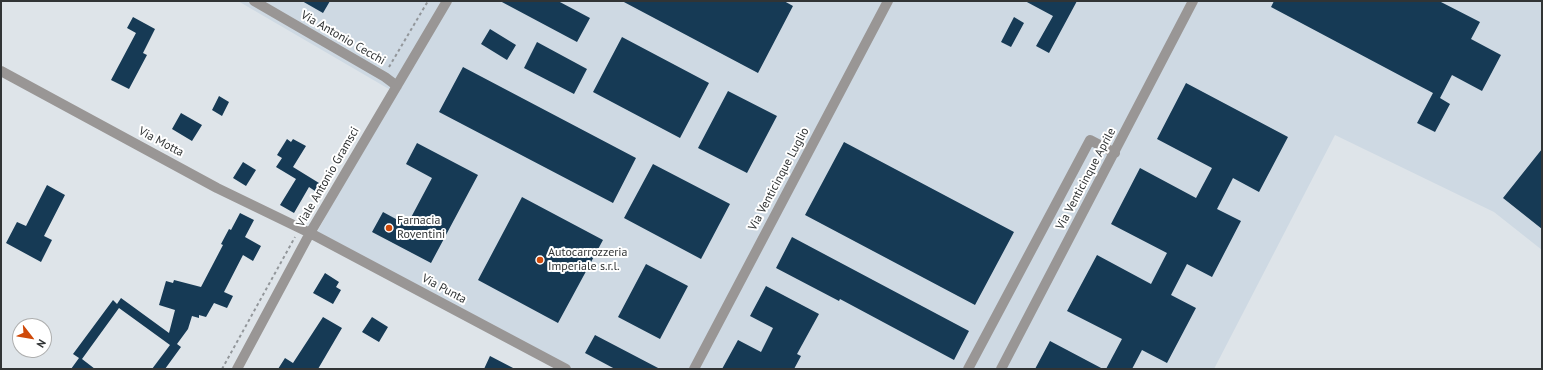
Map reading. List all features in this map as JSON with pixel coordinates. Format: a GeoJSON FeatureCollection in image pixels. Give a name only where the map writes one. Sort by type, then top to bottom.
{"type":"FeatureCollection","features":[{"type":"Feature","properties":{"kind":"street","name":"Via Antonio Cecchi"},"geometry":{"type":"LineString","coordinates":[[254,1],[385,77],[397,86]]}},
{"type":"Feature","properties":{"kind":"street","name":"Viale Antonio Gramsci"},"geometry":{"type":"LineString","coordinates":[[237,369],[310,233],[447,1]]}},
{"type":"Feature","properties":{"kind":"street","name":"Via Venticinque Luglio"},"geometry":{"type":"LineString","coordinates":[[694,369],[888,1]]}},
{"type":"Feature","properties":{"kind":"street","name":"Via Venticinque Aprile"},"geometry":{"type":"LineString","coordinates":[[1001,369],[1193,1]]}},
{"type":"Feature","properties":{"kind":"street","name":"Via Motta"},"geometry":{"type":"LineString","coordinates":[[1,71],[217,188],[310,233]]}},
{"type":"Feature","properties":{"kind":"street"},"geometry":{"type":"LineString","coordinates":[[968,369],[1090,140],[1115,152]]}},
{"type":"Feature","properties":{"kind":"street","name":"Via Punta"},"geometry":{"type":"LineString","coordinates":[[310,233],[566,369]]}},
{"type":"Feature","properties":{"kind":"path"},"geometry":{"type":"LineString","coordinates":[[385,77],[428,1]]}},
{"type":"Feature","properties":{"kind":"path"},"geometry":{"type":"LineString","coordinates":[[222,369],[300,228]]}},
{"type":"Feature","properties":{"kind":"shaded area"},"geometry":{"type":"Polygon","coordinates":[[[238,1],[1542,1],[1542,250],[1494,212],[1335,135],[1214,369],[563,369],[317,232],[394,92],[238,1]]]}},
{"type":"Feature","properties":{"kind":"building"},"geometry":{"type":"Polygon","coordinates":[[[302,1],[330,1],[323,13],[302,1]]]}},
{"type":"Feature","properties":{"kind":"building"},"geometry":{"type":"Polygon","coordinates":[[[500,1],[558,1],[590,18],[577,42],[500,1]]]}},
{"type":"Feature","properties":{"kind":"building"},"geometry":{"type":"Polygon","coordinates":[[[622,1],[784,1],[793,6],[758,73],[622,1]]]}},
{"type":"Feature","properties":{"kind":"building"},"geometry":{"type":"Polygon","coordinates":[[[1025,1],[1077,1],[1049,53],[1036,46],[1053,16],[1025,1]]]}},
{"type":"Feature","properties":{"kind":"building"},"geometry":{"type":"Polygon","coordinates":[[[1274,1],[1439,1],[1480,22],[1471,39],[1501,55],[1482,91],[1452,75],[1440,98],[1450,104],[1435,132],[1417,123],[1433,93],[1271,7],[1274,1]]]}},
{"type":"Feature","properties":{"kind":"building"},"geometry":{"type":"Polygon","coordinates":[[[133,17],[155,29],[143,53],[147,55],[129,89],[111,80],[136,33],[127,28],[133,17]]]}},
{"type":"Feature","properties":{"kind":"building"},"geometry":{"type":"Polygon","coordinates":[[[1014,17],[1024,23],[1011,47],[1001,42],[1014,17]]]}},
{"type":"Feature","properties":{"kind":"building"},"geometry":{"type":"Polygon","coordinates":[[[490,29],[516,45],[507,60],[481,44],[490,29]]]}},
{"type":"Feature","properties":{"kind":"building"},"geometry":{"type":"Polygon","coordinates":[[[622,37],[709,83],[680,138],[593,92],[622,37]]]}},
{"type":"Feature","properties":{"kind":"building"},"geometry":{"type":"Polygon","coordinates":[[[537,42],[587,69],[574,94],[524,68],[537,42]]]}},
{"type":"Feature","properties":{"kind":"building"},"geometry":{"type":"Polygon","coordinates":[[[463,67],[636,158],[613,203],[439,112],[463,67]]]}},
{"type":"Feature","properties":{"kind":"building"},"geometry":{"type":"Polygon","coordinates":[[[1186,83],[1288,137],[1259,192],[1233,178],[1217,209],[1241,221],[1212,277],[1187,264],[1171,295],[1196,308],[1167,363],[1142,350],[1132,369],[1106,369],[1122,339],[1067,311],[1097,255],[1151,284],[1167,253],[1111,224],[1140,168],[1196,198],[1212,168],[1157,139],[1186,83]]]}},
{"type":"Feature","properties":{"kind":"building"},"geometry":{"type":"Polygon","coordinates":[[[728,91],[777,116],[747,173],[698,148],[728,91]]]}},
{"type":"Feature","properties":{"kind":"building"},"geometry":{"type":"Polygon","coordinates":[[[219,96],[229,102],[222,116],[212,110],[219,96]]]}},
{"type":"Feature","properties":{"kind":"building"},"geometry":{"type":"Polygon","coordinates":[[[181,113],[202,125],[192,141],[172,129],[181,113]]]}},
{"type":"Feature","properties":{"kind":"building"},"geometry":{"type":"Polygon","coordinates":[[[287,139],[291,142],[293,139],[306,146],[293,167],[319,183],[315,191],[309,187],[294,213],[280,205],[296,179],[276,167],[282,158],[277,155],[287,139]]]}},
{"type":"Feature","properties":{"kind":"building"},"geometry":{"type":"Polygon","coordinates":[[[844,142],[1014,232],[975,305],[805,215],[844,142]]]}},
{"type":"Feature","properties":{"kind":"building"},"geometry":{"type":"Polygon","coordinates":[[[417,143],[478,175],[431,263],[372,232],[383,212],[407,225],[432,178],[406,164],[417,143]]]}},
{"type":"Feature","properties":{"kind":"building"},"geometry":{"type":"Polygon","coordinates":[[[1542,149],[1542,229],[1503,198],[1542,149]]]}},
{"type":"Feature","properties":{"kind":"building"},"geometry":{"type":"Polygon","coordinates":[[[243,162],[256,170],[246,186],[233,178],[243,162]]]}},
{"type":"Feature","properties":{"kind":"building"},"geometry":{"type":"Polygon","coordinates":[[[653,164],[730,204],[701,259],[624,218],[653,164]]]}},
{"type":"Feature","properties":{"kind":"building"},"geometry":{"type":"Polygon","coordinates":[[[47,185],[65,195],[44,236],[52,240],[41,262],[6,243],[17,222],[26,226],[47,185]]]}},
{"type":"Feature","properties":{"kind":"building","name":"Autocarrozzeria Imperiale s.r.l."},"geometry":{"type":"Polygon","coordinates":[[[522,197],[603,240],[558,323],[478,280],[522,197]]]}},
{"type":"Feature","properties":{"kind":"building"},"geometry":{"type":"Polygon","coordinates":[[[240,213],[254,220],[245,237],[261,246],[253,261],[243,255],[224,292],[233,296],[227,308],[214,303],[206,317],[199,315],[199,318],[192,316],[188,329],[177,344],[181,347],[165,369],[152,369],[170,345],[119,308],[82,359],[95,369],[71,369],[79,358],[73,354],[113,300],[117,304],[121,298],[169,333],[175,310],[159,305],[166,281],[173,283],[174,280],[201,287],[223,245],[221,244],[229,229],[231,230],[240,213]]]}},
{"type":"Feature","properties":{"kind":"building"},"geometry":{"type":"Polygon","coordinates":[[[792,237],[969,331],[954,360],[840,299],[839,301],[776,268],[792,237]]]}},
{"type":"Feature","properties":{"kind":"building"},"geometry":{"type":"Polygon","coordinates":[[[646,264],[688,286],[660,339],[618,317],[646,264]]]}},
{"type":"Feature","properties":{"kind":"building"},"geometry":{"type":"Polygon","coordinates":[[[325,273],[339,282],[336,287],[341,290],[333,304],[313,293],[325,273]]]}},
{"type":"Feature","properties":{"kind":"building"},"geometry":{"type":"Polygon","coordinates":[[[766,286],[819,314],[797,354],[801,356],[794,369],[722,369],[738,340],[761,352],[773,328],[750,316],[766,286]]]}},
{"type":"Feature","properties":{"kind":"building"},"geometry":{"type":"Polygon","coordinates":[[[323,317],[342,328],[318,369],[278,369],[285,358],[293,363],[323,317]]]}},
{"type":"Feature","properties":{"kind":"building"},"geometry":{"type":"Polygon","coordinates":[[[372,317],[388,327],[379,342],[362,332],[372,317]]]}},
{"type":"Feature","properties":{"kind":"building"},"geometry":{"type":"Polygon","coordinates":[[[595,335],[660,369],[615,369],[585,353],[595,335]]]}},
{"type":"Feature","properties":{"kind":"building"},"geometry":{"type":"Polygon","coordinates":[[[1050,341],[1103,369],[1035,369],[1050,341]]]}},
{"type":"Feature","properties":{"kind":"building"},"geometry":{"type":"Polygon","coordinates":[[[490,356],[515,369],[484,369],[490,356]]]}},
{"type":"Feature","properties":{"kind":"place","name":"Farnacia Roventini"},"geometry":{"type":"Point","coordinates":[389,228]}},
{"type":"Feature","properties":{"kind":"place","name":"Autocarrozzeria Imperiale s.r.l."},"geometry":{"type":"Point","coordinates":[540,260]}}]}
